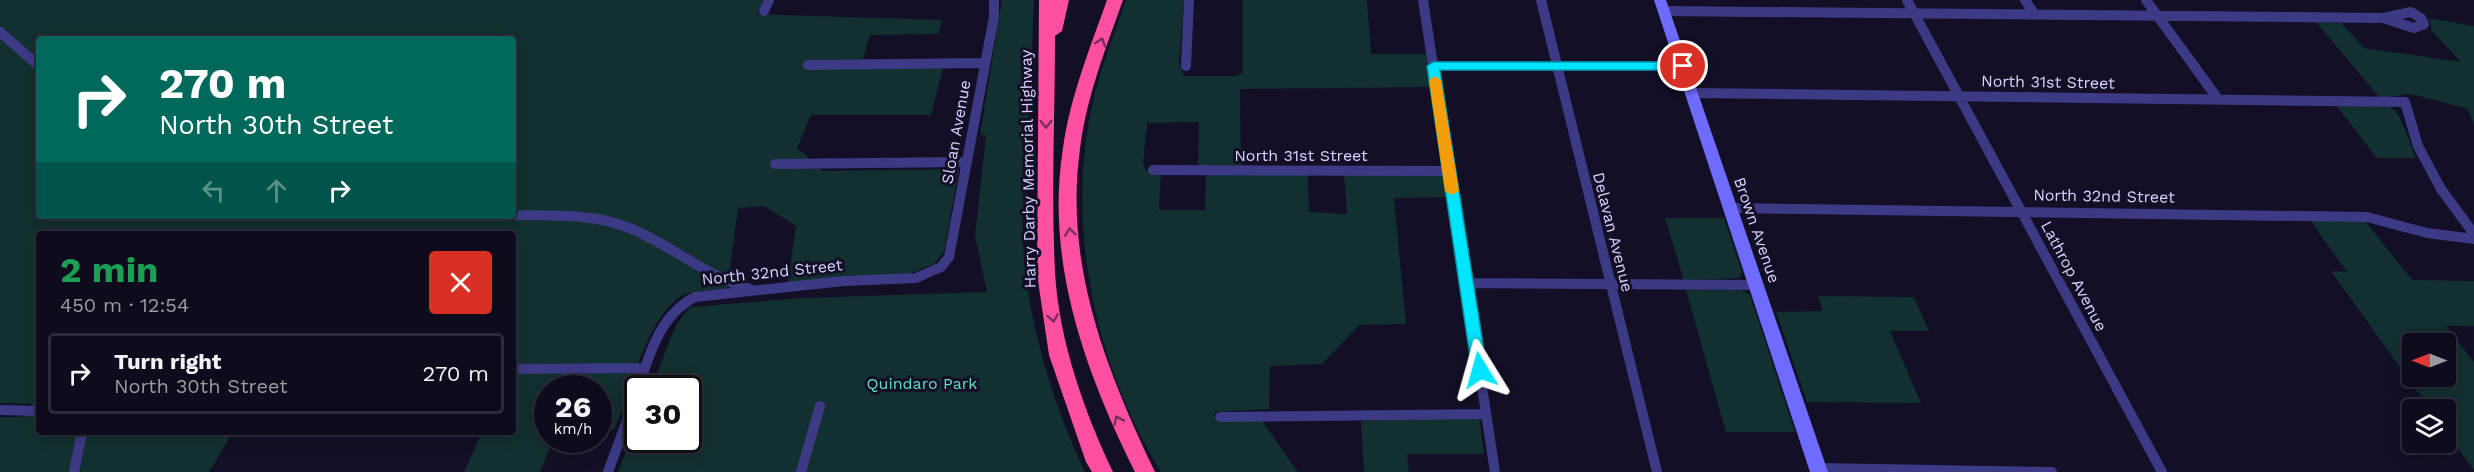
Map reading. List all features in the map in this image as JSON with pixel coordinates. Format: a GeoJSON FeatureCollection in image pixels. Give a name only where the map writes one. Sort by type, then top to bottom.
{"type":"FeatureCollection","features":[{"type":"Feature","properties":{"kind":"highway","name":"Harry Darby Memorial Highway"},"geometry":{"type":"LineString","coordinates":[[1047,0],[1046,274],[1059,355],[1093,456],[1102,472]]}},
{"type":"Feature","properties":{"kind":"highway"},"geometry":{"type":"LineString","coordinates":[[1046,65],[1061,0]]}},
{"type":"Feature","properties":{"kind":"highway"},"geometry":{"type":"LineString","coordinates":[[1115,0],[1084,92],[1071,150],[1068,211],[1078,305],[1117,418],[1145,472]]}},
{"type":"Feature","properties":{"kind":"main road","name":"Brown Avenue"},"geometry":{"type":"LineString","coordinates":[[1662,6],[1818,470]]}},
{"type":"Feature","properties":{"kind":"street"},"geometry":{"type":"LineString","coordinates":[[764,12],[769,0]]}},
{"type":"Feature","properties":{"kind":"street","name":"Sloan Avenue"},"geometry":{"type":"LineString","coordinates":[[941,267],[949,258],[994,0]]}},
{"type":"Feature","properties":{"kind":"street"},"geometry":{"type":"LineString","coordinates":[[1186,66],[1189,0]]}},
{"type":"Feature","properties":{"kind":"street"},"geometry":{"type":"LineString","coordinates":[[1423,0],[1495,472]]}},
{"type":"Feature","properties":{"kind":"street","name":"Delavan Avenue"},"geometry":{"type":"LineString","coordinates":[[1541,0],[1657,472]]}},
{"type":"Feature","properties":{"kind":"street","name":"Lathrop Avenue"},"geometry":{"type":"LineString","coordinates":[[1907,0],[2162,472]]}},
{"type":"Feature","properties":{"kind":"street"},"geometry":{"type":"LineString","coordinates":[[2025,0],[2035,15]]}},
{"type":"Feature","properties":{"kind":"street"},"geometry":{"type":"LineString","coordinates":[[2146,0],[2218,99]]}},
{"type":"Feature","properties":{"kind":"street"},"geometry":{"type":"LineString","coordinates":[[1662,6],[1915,14],[2384,18]]}},
{"type":"Feature","properties":{"kind":"street"},"geometry":{"type":"LineString","coordinates":[[0,32],[36,63]]}},
{"type":"Feature","properties":{"kind":"street"},"geometry":{"type":"LineString","coordinates":[[808,65],[984,63]]}},
{"type":"Feature","properties":{"kind":"street"},"geometry":{"type":"LineString","coordinates":[[1433,66],[1683,66]]}},
{"type":"Feature","properties":{"kind":"street","name":"North 31st Street"},"geometry":{"type":"LineString","coordinates":[[1691,93],[2405,102],[2418,146],[2441,189],[2474,234]]}},
{"type":"Feature","properties":{"kind":"street"},"geometry":{"type":"LineString","coordinates":[[775,164],[967,162]]}},
{"type":"Feature","properties":{"kind":"street","name":"North 31st Street"},"geometry":{"type":"LineString","coordinates":[[1153,170],[1449,171]]}},
{"type":"Feature","properties":{"kind":"street","name":"North 32nd Street"},"geometry":{"type":"LineString","coordinates":[[1731,208],[2367,217],[2427,233],[2474,238]]}},
{"type":"Feature","properties":{"kind":"street"},"geometry":{"type":"LineString","coordinates":[[516,215],[576,216],[607,221],[642,234],[700,270],[736,286],[762,291]]}},
{"type":"Feature","properties":{"kind":"street","name":"North 32nd Street"},"geometry":{"type":"LineString","coordinates":[[645,368],[662,329],[683,301],[695,297],[844,281],[916,278],[941,267]]}},
{"type":"Feature","properties":{"kind":"street"},"geometry":{"type":"LineString","coordinates":[[1467,283],[1757,285]]}},
{"type":"Feature","properties":{"kind":"street"},"geometry":{"type":"LineString","coordinates":[[516,369],[645,368],[643,375]]}},
{"type":"Feature","properties":{"kind":"street"},"geometry":{"type":"LineString","coordinates":[[801,472],[820,406]]}},
{"type":"Feature","properties":{"kind":"street"},"geometry":{"type":"LineString","coordinates":[[0,410],[36,411]]}},
{"type":"Feature","properties":{"kind":"street"},"geometry":{"type":"LineString","coordinates":[[1220,417],[1486,414]]}},
{"type":"Feature","properties":{"kind":"street"},"geometry":{"type":"LineString","coordinates":[[608,472],[624,428]]}},
{"type":"Feature","properties":{"kind":"street"},"geometry":{"type":"LineString","coordinates":[[74,472],[81,435]]}},
{"type":"Feature","properties":{"kind":"street"},"geometry":{"type":"LineString","coordinates":[[1818,470],[2052,472]]}},
{"type":"Feature","properties":{"kind":"green space"},"geometry":{"type":"Polygon","coordinates":[[[0,0],[763,0],[757,14],[942,20],[938,34],[870,35],[860,69],[943,68],[931,115],[811,115],[797,148],[823,171],[959,169],[944,252],[934,264],[911,273],[788,283],[796,226],[764,206],[738,208],[727,290],[691,292],[673,303],[661,316],[634,375],[624,375],[624,404],[615,430],[612,430],[612,375],[534,375],[534,453],[548,453],[540,472],[464,472],[481,435],[516,435],[516,231],[36,231],[36,435],[231,435],[209,472],[0,472],[0,417],[22,417],[32,404],[0,403],[0,0]]]}},
{"type":"Feature","properties":{"kind":"green space","name":"Quindaro Park"},"geometry":{"type":"Polygon","coordinates":[[[1002,0],[1034,0],[1023,209],[1025,268],[1034,320],[1047,372],[1064,423],[1085,472],[618,472],[625,453],[702,453],[702,375],[656,375],[676,325],[690,307],[801,298],[987,292],[975,236],[986,135],[980,135],[1002,0]]]}},
{"type":"Feature","properties":{"kind":"green space"},"geometry":{"type":"Polygon","coordinates":[[[1126,0],[1184,0],[1179,64],[1184,76],[1235,76],[1243,73],[1243,0],[1367,0],[1371,54],[1426,54],[1430,87],[1240,89],[1241,166],[1198,166],[1199,122],[1147,123],[1143,165],[1148,172],[1161,173],[1159,210],[1205,210],[1206,174],[1308,175],[1309,212],[1347,214],[1344,173],[1440,175],[1444,178],[1446,197],[1394,198],[1406,324],[1359,325],[1322,364],[1270,366],[1269,409],[1214,412],[1215,421],[1262,421],[1298,472],[1161,472],[1137,428],[1117,382],[1101,333],[1090,283],[1083,232],[1083,181],[1087,131],[1098,82],[1126,0]]]}},
{"type":"Feature","properties":{"kind":"green space"},"geometry":{"type":"Polygon","coordinates":[[[2429,18],[2474,26],[2474,125],[2468,109],[2411,94],[2380,98],[2316,22],[2341,23],[2364,48],[2461,62],[2432,31],[2429,18]]]}},
{"type":"Feature","properties":{"kind":"green space"},"geometry":{"type":"Polygon","coordinates":[[[2335,104],[2373,104],[2392,108],[2403,124],[2416,158],[2377,158],[2335,104]]]}},
{"type":"Feature","properties":{"kind":"green space"},"geometry":{"type":"Polygon","coordinates":[[[1665,218],[1724,218],[1742,271],[1740,278],[1684,280],[1665,218]]]}},
{"type":"Feature","properties":{"kind":"green space"},"geometry":{"type":"Polygon","coordinates":[[[2310,220],[2366,222],[2412,280],[2474,281],[2474,326],[2446,326],[2451,333],[2402,333],[2402,370],[2331,271],[2347,272],[2310,220]]]}},
{"type":"Feature","properties":{"kind":"green space"},"geometry":{"type":"Polygon","coordinates":[[[1686,290],[1742,290],[1750,295],[1795,432],[1726,432],[1686,290]]]}},
{"type":"Feature","properties":{"kind":"green space"},"geometry":{"type":"Polygon","coordinates":[[[1818,296],[1914,297],[1929,331],[1890,331],[1921,403],[1807,402],[1776,312],[1823,311],[1818,296]]]}},
{"type":"Feature","properties":{"kind":"green space"},"geometry":{"type":"Polygon","coordinates":[[[2456,339],[2474,362],[2474,470],[2456,446],[2456,399],[2423,399],[2414,387],[2456,387],[2456,339]]]}},
{"type":"Feature","properties":{"kind":"green space"},"geometry":{"type":"Polygon","coordinates":[[[1474,417],[1480,421],[1484,454],[1407,454],[1409,472],[1364,472],[1361,421],[1474,417]]]}},
{"type":"Feature","properties":{"kind":"slow traffic"},"geometry":{"type":"LineString","coordinates":[[1435,80],[1452,191]]}},
{"type":"Feature","properties":{"kind":"route"},"geometry":{"type":"LineString","coordinates":[[1480,370],[1433,66],[1683,66]]}}]}
